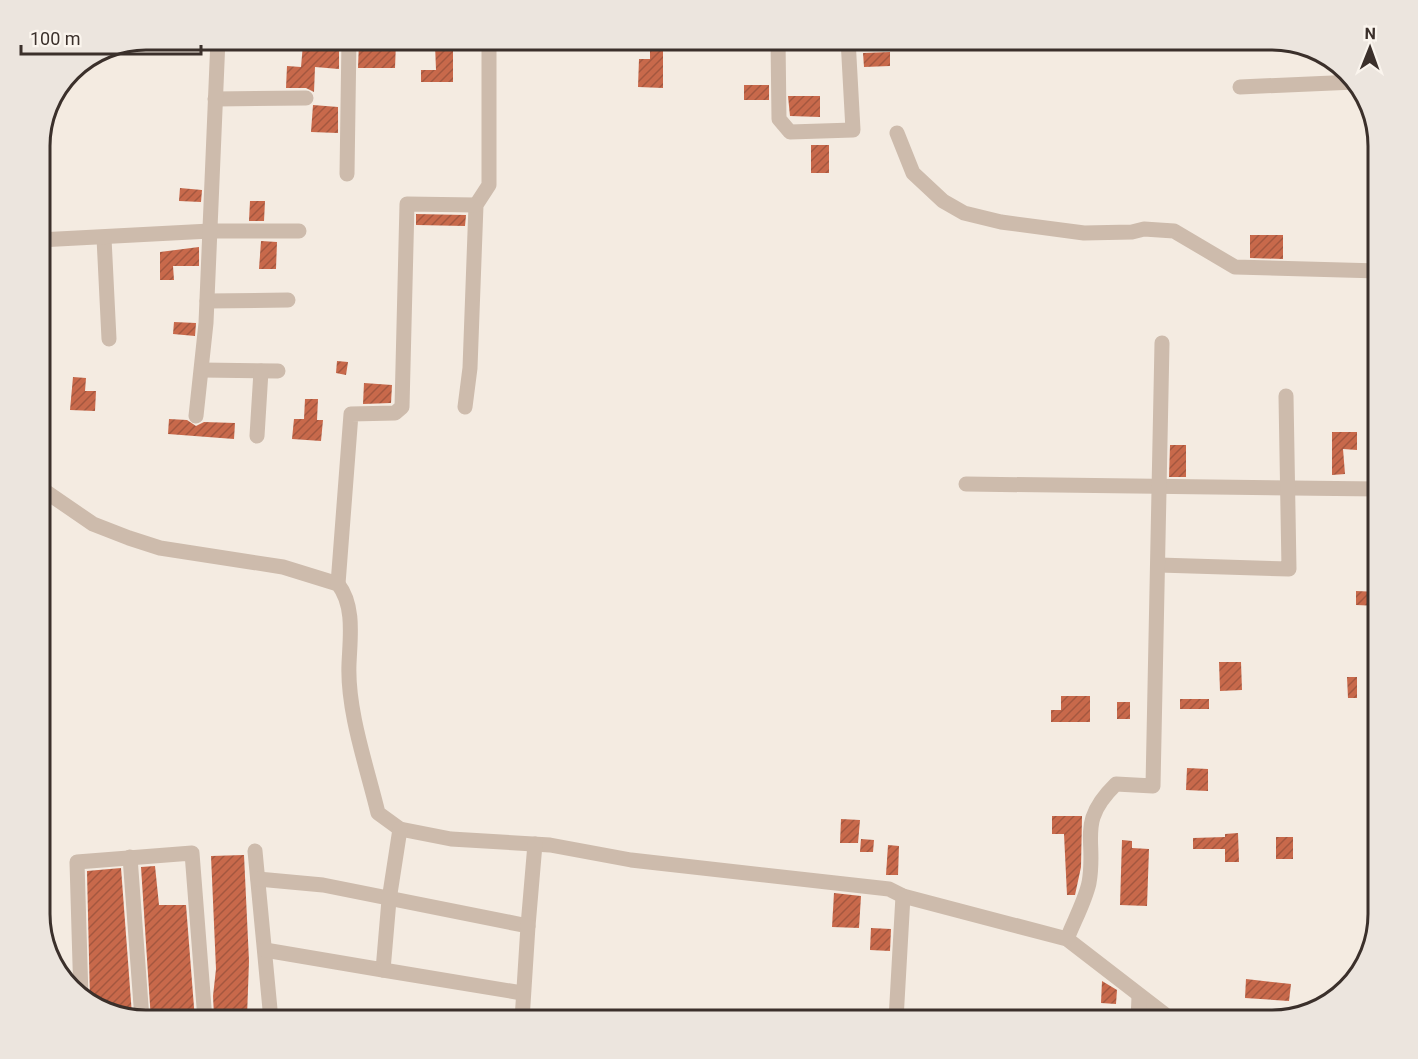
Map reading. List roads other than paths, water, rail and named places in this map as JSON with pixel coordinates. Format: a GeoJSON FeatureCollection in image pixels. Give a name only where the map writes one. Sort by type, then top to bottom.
{"type":"FeatureCollection","features":[{"type":"Feature","properties":{"kind":"street"},"geometry":{"type":"LineString","coordinates":[[196,416],[207,301],[217,50]]}},
{"type":"Feature","properties":{"kind":"street"},"geometry":{"type":"LineString","coordinates":[[347,174],[349,50]]}},
{"type":"Feature","properties":{"kind":"street"},"geometry":{"type":"LineString","coordinates":[[465,407],[470,368],[476,205],[489,185],[489,50]]}},
{"type":"Feature","properties":{"kind":"street"},"geometry":{"type":"LineString","coordinates":[[778,50],[779,119],[790,132],[853,130],[849,50]]}},
{"type":"Feature","properties":{"kind":"street"},"geometry":{"type":"LineString","coordinates":[[1240,87],[1345,82]]}},
{"type":"Feature","properties":{"kind":"street"},"geometry":{"type":"LineString","coordinates":[[215,99],[306,98]]}},
{"type":"Feature","properties":{"kind":"street"},"geometry":{"type":"LineString","coordinates":[[897,134],[913,173],[943,201],[964,213],[1001,222],[1084,233],[1132,232],[1144,229],[1174,231],[1235,267],[1368,271]]}},
{"type":"Feature","properties":{"kind":"street"},"geometry":{"type":"LineString","coordinates":[[476,205],[407,204],[402,407],[400,412],[395,413],[351,414],[338,584],[346,598],[351,629],[348,667],[350,697],[378,813],[400,829],[452,839],[535,844],[631,860],[889,889],[903,896],[1067,939],[1158,1010]]}},
{"type":"Feature","properties":{"kind":"street"},"geometry":{"type":"LineString","coordinates":[[50,240],[210,231],[299,231]]}},
{"type":"Feature","properties":{"kind":"street"},"geometry":{"type":"LineString","coordinates":[[104,238],[109,339]]}},
{"type":"Feature","properties":{"kind":"street"},"geometry":{"type":"LineString","coordinates":[[207,301],[288,300]]}},
{"type":"Feature","properties":{"kind":"street"},"geometry":{"type":"LineString","coordinates":[[1067,939],[1089,883],[1089,826],[1104,796],[1116,784],[1153,786],[1161,485],[1162,343]]}},
{"type":"Feature","properties":{"kind":"street"},"geometry":{"type":"LineString","coordinates":[[202,370],[278,371]]}},
{"type":"Feature","properties":{"kind":"street"},"geometry":{"type":"LineString","coordinates":[[257,436],[261,371]]}},
{"type":"Feature","properties":{"kind":"street"},"geometry":{"type":"LineString","coordinates":[[1159,565],[1289,569],[1286,396]]}},
{"type":"Feature","properties":{"kind":"street"},"geometry":{"type":"LineString","coordinates":[[966,484],[1368,489]]}},
{"type":"Feature","properties":{"kind":"street"},"geometry":{"type":"LineString","coordinates":[[50,495],[93,524],[160,548],[283,567],[338,584]]}},
{"type":"Feature","properties":{"kind":"street"},"geometry":{"type":"LineString","coordinates":[[383,970],[389,900],[400,829]]}},
{"type":"Feature","properties":{"kind":"street"},"geometry":{"type":"LineString","coordinates":[[522,1010],[535,844]]}},
{"type":"Feature","properties":{"kind":"street"},"geometry":{"type":"LineString","coordinates":[[255,851],[270,1010]]}},
{"type":"Feature","properties":{"kind":"street"},"geometry":{"type":"LineString","coordinates":[[80,983],[76,864],[80,861],[192,853],[204,1010]]}},
{"type":"Feature","properties":{"kind":"street"},"geometry":{"type":"LineString","coordinates":[[130,857],[141,1010]]}},
{"type":"Feature","properties":{"kind":"street"},"geometry":{"type":"LineString","coordinates":[[258,879],[323,885],[528,926]]}},
{"type":"Feature","properties":{"kind":"street"},"geometry":{"type":"LineString","coordinates":[[897,1010],[903,896]]}},
{"type":"Feature","properties":{"kind":"street"},"geometry":{"type":"LineString","coordinates":[[265,950],[522,993]]}},
{"type":"Feature","properties":{"kind":"street"},"geometry":{"type":"LineString","coordinates":[[1138,1010],[1139,997]]}}]}
